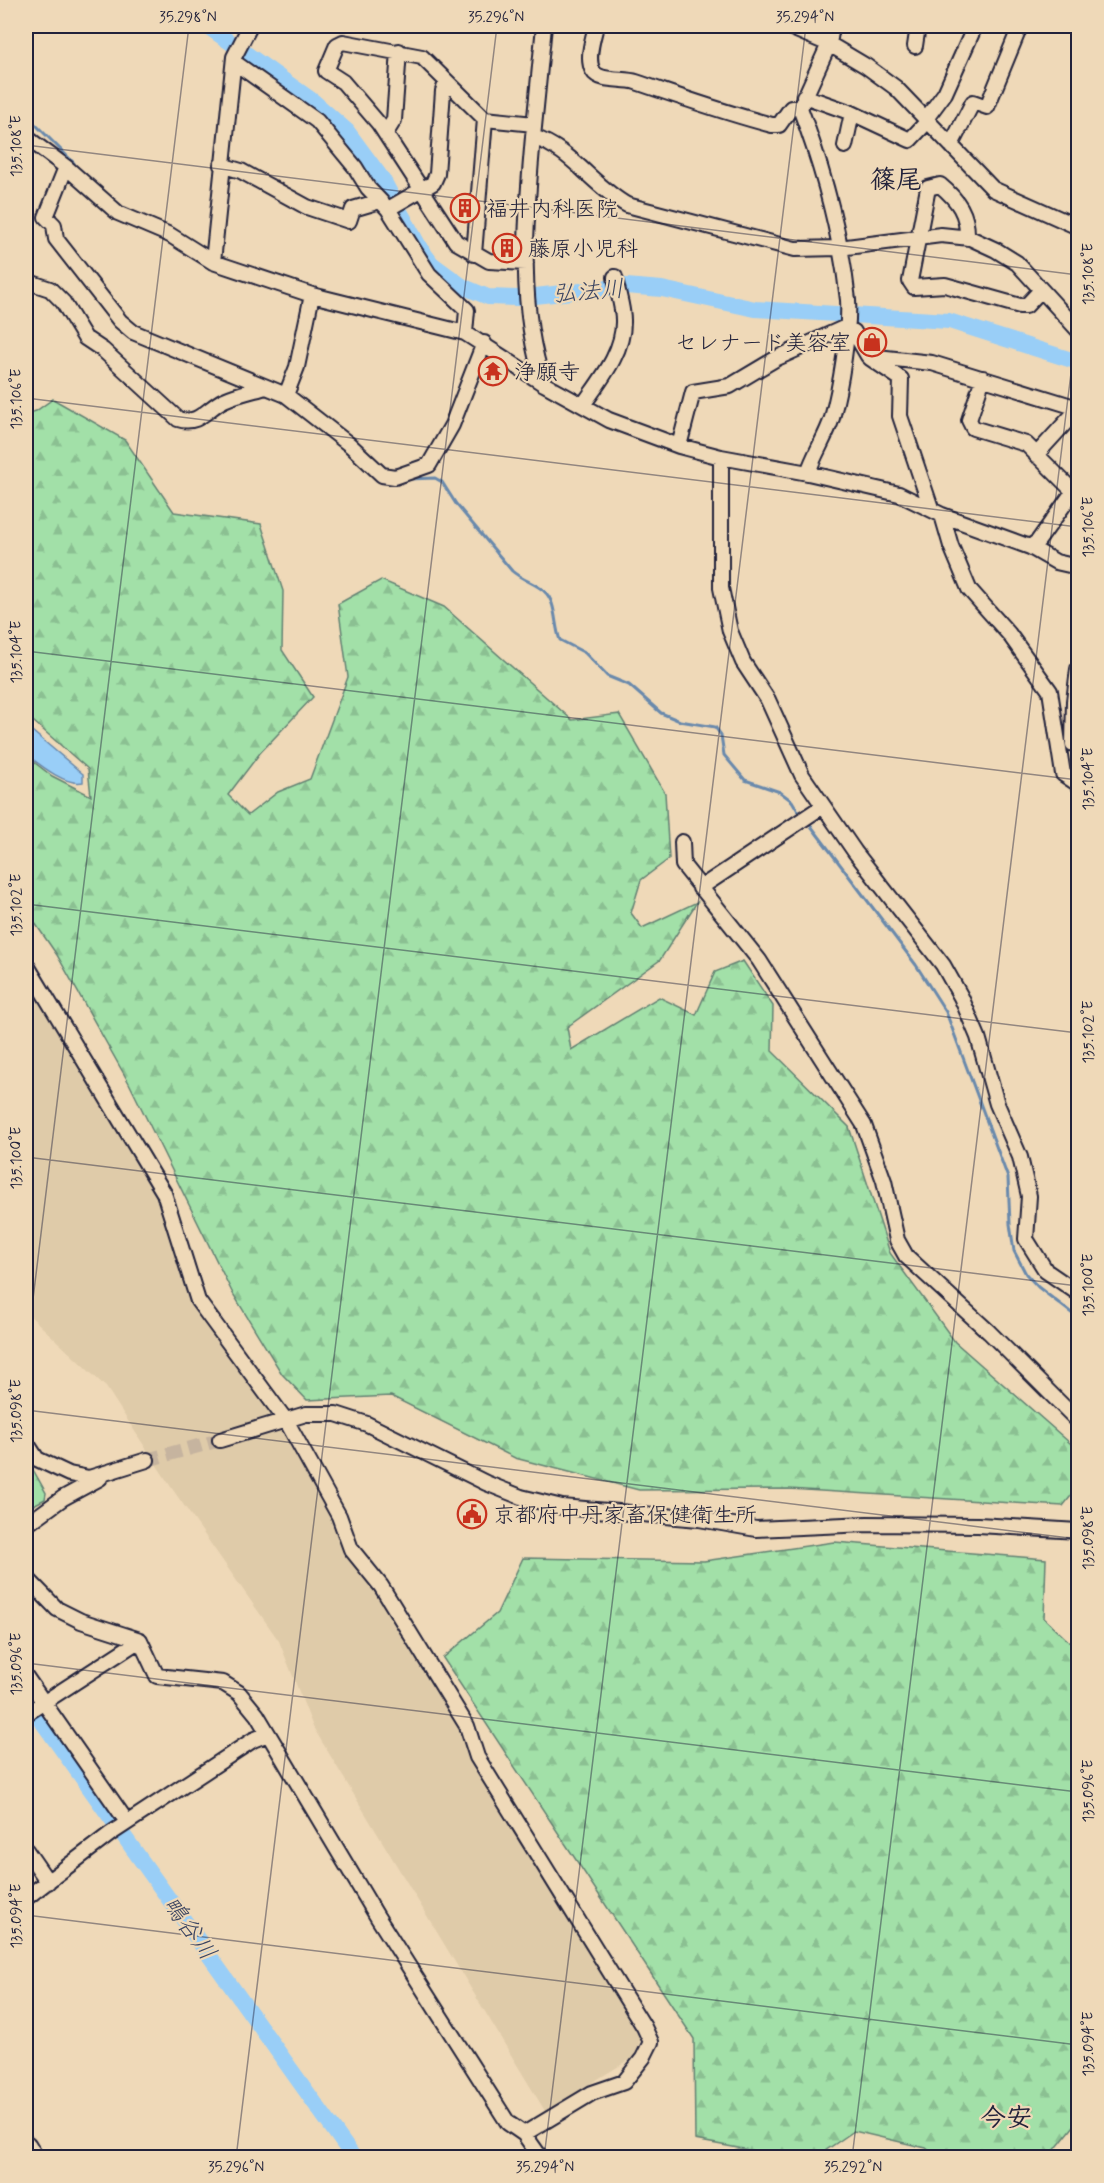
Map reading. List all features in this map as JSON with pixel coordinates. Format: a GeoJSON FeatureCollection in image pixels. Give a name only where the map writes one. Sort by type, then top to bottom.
{"type":"FeatureCollection","features":[{"type":"Feature","properties":{"kind":"highway"},"geometry":{"type":"LineString","coordinates":[[26,2146],[33,2157]]}},
{"type":"Feature","properties":{"kind":"street"},"geometry":{"type":"LineString","coordinates":[[213,262],[221,165],[234,62],[249,26]]}},
{"type":"Feature","properties":{"kind":"street"},"geometry":{"type":"LineString","coordinates":[[544,26],[526,219],[526,263],[534,353],[544,384]]}},
{"type":"Feature","properties":{"kind":"street"},"geometry":{"type":"LineString","coordinates":[[596,26],[591,64],[593,72],[600,77],[633,81],[717,111],[772,125],[779,125],[791,108],[802,102],[829,44],[832,26]]}},
{"type":"Feature","properties":{"kind":"street"},"geometry":{"type":"LineString","coordinates":[[788,26],[829,44],[866,66],[896,88],[993,189],[1078,227]]}},
{"type":"Feature","properties":{"kind":"street"},"geometry":{"type":"LineString","coordinates":[[915,46],[918,26]]}},
{"type":"Feature","properties":{"kind":"street"},"geometry":{"type":"LineString","coordinates":[[802,102],[852,113],[910,140],[945,93],[975,26]]}},
{"type":"Feature","properties":{"kind":"street"},"geometry":{"type":"LineString","coordinates":[[951,145],[973,102],[987,107],[1019,29],[1016,26]]}},
{"type":"Feature","properties":{"kind":"street"},"geometry":{"type":"LineString","coordinates":[[526,263],[489,261],[456,242],[386,134],[343,82],[326,71],[337,45],[343,42],[422,57],[484,119],[534,131],[586,171],[613,197],[627,205],[795,249],[839,248],[917,236],[941,235],[967,238],[996,250],[1017,263],[1078,330]]}},
{"type":"Feature","properties":{"kind":"street"},"geometry":{"type":"LineString","coordinates":[[386,134],[394,120],[399,51]]}},
{"type":"Feature","properties":{"kind":"street"},"geometry":{"type":"LineString","coordinates":[[234,62],[317,121],[384,205],[429,274],[467,310],[465,333]]}},
{"type":"Feature","properties":{"kind":"street"},"geometry":{"type":"LineString","coordinates":[[221,165],[241,171],[307,207],[349,221],[353,209],[402,200],[433,183],[437,174],[446,82]]}},
{"type":"Feature","properties":{"kind":"street"},"geometry":{"type":"LineString","coordinates":[[802,102],[829,199],[839,248],[847,319],[831,420],[813,455],[808,473]]}},
{"type":"Feature","properties":{"kind":"street"},"geometry":{"type":"LineString","coordinates":[[845,146],[852,113]]}},
{"type":"Feature","properties":{"kind":"street"},"geometry":{"type":"LineString","coordinates":[[474,254],[484,119]]}},
{"type":"Feature","properties":{"kind":"street"},"geometry":{"type":"LineString","coordinates":[[26,137],[66,167],[118,213],[170,235],[213,262],[312,295],[465,333],[484,343],[544,384],[609,420],[679,446],[899,494],[936,512],[1030,547],[1056,562],[1078,567]]}},
{"type":"Feature","properties":{"kind":"street"},"geometry":{"type":"LineString","coordinates":[[66,167],[50,221],[56,239],[112,312],[133,332],[286,395],[350,445],[382,475],[395,477],[424,469],[452,425],[484,343]]}},
{"type":"Feature","properties":{"kind":"street"},"geometry":{"type":"LineString","coordinates":[[967,238],[967,220],[956,198],[940,185],[928,188],[910,281],[914,287],[945,285],[1020,306],[1026,306],[1041,290]]}},
{"type":"Feature","properties":{"kind":"street"},"geometry":{"type":"LineString","coordinates":[[583,405],[609,368],[622,340],[623,317],[615,277]]}},
{"type":"Feature","properties":{"kind":"street"},"geometry":{"type":"LineString","coordinates":[[26,281],[50,289],[63,302],[85,338],[103,350],[178,419],[189,422],[198,419],[223,400],[266,387]]}},
{"type":"Feature","properties":{"kind":"street"},"geometry":{"type":"LineString","coordinates":[[286,395],[297,366],[312,295]]}},
{"type":"Feature","properties":{"kind":"street"},"geometry":{"type":"LineString","coordinates":[[847,319],[868,357],[901,379],[900,416],[936,512],[969,589],[1009,634],[1050,691],[1064,774],[1078,784]]}},
{"type":"Feature","properties":{"kind":"street"},"geometry":{"type":"LineString","coordinates":[[679,446],[693,392],[730,386],[847,319]]}},
{"type":"Feature","properties":{"kind":"street"},"geometry":{"type":"LineString","coordinates":[[868,357],[932,363],[1078,409],[1036,455]]}},
{"type":"Feature","properties":{"kind":"street"},"geometry":{"type":"LineString","coordinates":[[983,378],[969,420],[973,428],[1026,444],[1076,488],[1038,541],[1030,547]]}},
{"type":"Feature","properties":{"kind":"street"},"geometry":{"type":"LineString","coordinates":[[721,457],[721,588],[730,631],[743,662],[768,700],[802,775],[855,852],[943,965],[961,997],[978,1037],[997,1104],[1020,1157],[1029,1196],[1026,1239],[1046,1271],[1078,1293]]}},
{"type":"Feature","properties":{"kind":"street"},"geometry":{"type":"LineString","coordinates":[[1078,669],[1073,744],[1078,746]]}},
{"type":"Feature","properties":{"kind":"street"},"geometry":{"type":"LineString","coordinates":[[700,888],[823,806]]}},
{"type":"Feature","properties":{"kind":"street"},"geometry":{"type":"LineString","coordinates":[[682,842],[682,865],[759,960],[849,1098],[864,1125],[884,1181],[897,1240],[906,1256],[989,1332],[1078,1422]]}},
{"type":"Feature","properties":{"kind":"street"},"geometry":{"type":"LineString","coordinates":[[26,964],[164,1193],[198,1301],[287,1422],[339,1516],[351,1549],[381,1586],[467,1726],[477,1757],[645,2027],[651,2042],[644,2058],[624,2082],[592,2092],[524,2134]]}},
{"type":"Feature","properties":{"kind":"street"},"geometry":{"type":"LineString","coordinates":[[220,1440],[287,1422],[306,1414],[336,1414],[367,1424],[486,1483],[521,1497],[562,1507],[699,1519],[756,1529],[867,1524],[978,1525],[1078,1531]]}},
{"type":"Feature","properties":{"kind":"street"},"geometry":{"type":"LineString","coordinates":[[26,1442],[37,1459],[69,1474],[89,1478],[147,1460]]}},
{"type":"Feature","properties":{"kind":"street"},"geometry":{"type":"LineString","coordinates":[[26,1525],[63,1498],[108,1473]]}},
{"type":"Feature","properties":{"kind":"street"},"geometry":{"type":"LineString","coordinates":[[26,1577],[57,1609],[81,1620],[140,1640],[157,1676],[223,1683],[239,1693],[268,1734],[378,1918],[508,2123],[524,2134],[541,2157]]}},
{"type":"Feature","properties":{"kind":"street"},"geometry":{"type":"LineString","coordinates":[[26,1714],[140,1640]]}},
{"type":"Feature","properties":{"kind":"street"},"geometry":{"type":"LineString","coordinates":[[26,1677],[127,1822]]}},
{"type":"Feature","properties":{"kind":"street"},"geometry":{"type":"LineString","coordinates":[[26,1898],[127,1822],[253,1740],[268,1734]]}},
{"type":"Feature","properties":{"kind":"street"},"geometry":{"type":"LineString","coordinates":[[26,1850],[48,1882]]}},
{"type":"Feature","properties":{"kind":"shaded area"},"geometry":{"type":"Polygon","coordinates":[[[26,972],[160,1195],[192,1302],[285,1431],[349,1551],[393,1607],[642,2036],[634,2057],[545,2111],[313,1727],[279,1641],[171,1487],[106,1387],[26,1312],[26,972]]]}},
{"type":"Feature","properties":{"kind":"green space"},"geometry":{"type":"Polygon","coordinates":[[[53,399],[125,440],[174,512],[261,524],[283,591],[282,650],[313,697],[260,753],[228,795],[248,815],[278,792],[310,779],[348,677],[338,604],[381,580],[444,607],[572,720],[619,714],[665,793],[669,859],[641,880],[631,913],[642,928],[697,902],[660,960],[567,1027],[571,1050],[659,997],[696,1015],[715,972],[743,961],[773,1006],[772,1051],[849,1127],[890,1253],[955,1342],[1078,1450],[1078,1487],[1063,1506],[789,1489],[639,1490],[515,1458],[391,1396],[307,1400],[282,1374],[232,1292],[129,1083],[57,955],[26,910],[26,756],[52,776],[91,796],[88,769],[26,715],[26,414],[36,411],[53,399]]]}},
{"type":"Feature","properties":{"kind":"green space"},"geometry":{"type":"Polygon","coordinates":[[[26,1457],[46,1493],[45,1499],[26,1509],[26,1457]]]}},
{"type":"Feature","properties":{"kind":"green space"},"geometry":{"type":"Polygon","coordinates":[[[834,1542],[1046,1559],[1044,1618],[1078,1650],[1078,2121],[1049,2157],[937,2157],[926,2148],[854,2131],[816,2157],[788,2157],[695,2140],[694,2039],[443,1658],[497,1613],[523,1558],[704,1561],[834,1542]]]}},
{"type":"Feature","properties":{"kind":"water"},"geometry":{"type":"Polygon","coordinates":[[[26,726],[83,774],[83,782],[60,778],[26,754],[26,726]]]}},
{"type":"Feature","properties":{"kind":"waterway","name":"弘法川"},"geometry":{"type":"LineString","coordinates":[[207,26],[313,101],[347,131],[383,180],[420,248],[432,264],[462,286],[488,297],[517,298],[626,286],[662,289],[755,309],[949,321],[1078,362]]}},
{"type":"Feature","properties":{"kind":"waterway"},"geometry":{"type":"LineString","coordinates":[[26,115],[74,163],[72,167]]}},
{"type":"Feature","properties":{"kind":"waterway"},"geometry":{"type":"LineString","coordinates":[[61,198],[70,176]]}},
{"type":"Feature","properties":{"kind":"waterway"},"geometry":{"type":"LineString","coordinates":[[277,398],[289,406]]}},
{"type":"Feature","properties":{"kind":"waterway"},"geometry":{"type":"LineString","coordinates":[[409,479],[435,478],[442,482],[456,504],[512,571],[540,588],[548,596],[560,640],[585,653],[607,676],[629,685],[661,713],[680,721],[715,727],[721,735],[724,755],[745,780],[780,792],[792,801],[801,816]]}},
{"type":"Feature","properties":{"kind":"waterway"},"geometry":{"type":"LineString","coordinates":[[808,822],[916,965],[946,1012],[1008,1178],[1014,1251],[1026,1274],[1038,1287],[1078,1318]]}},
{"type":"Feature","properties":{"kind":"waterway","name":"鴫谷川"},"geometry":{"type":"LineString","coordinates":[[26,1699],[354,2158]]}},
{"type":"Feature","properties":{"kind":"tunnel"},"geometry":{"type":"LineString","coordinates":[[147,1460],[220,1440]]}},
{"type":"Feature","properties":{"kind":"place","name":"福井内科医院"},"geometry":{"type":"Point","coordinates":[465,208]}},
{"type":"Feature","properties":{"kind":"place","name":"藤原小児科"},"geometry":{"type":"Point","coordinates":[507,248]}},
{"type":"Feature","properties":{"kind":"place","name":"セレナード美容室"},"geometry":{"type":"Point","coordinates":[872,342]}},
{"type":"Feature","properties":{"kind":"place","name":"浄願寺"},"geometry":{"type":"Point","coordinates":[493,371]}},
{"type":"Feature","properties":{"kind":"place","name":"京都府中丹家畜保健衛生所"},"geometry":{"type":"Point","coordinates":[472,1514]}},
{"type":"Feature","properties":{"kind":"district","name":"篠尾"},"geometry":{"type":"Point","coordinates":[896,179]}},
{"type":"Feature","properties":{"kind":"district","name":"今安"},"geometry":{"type":"Point","coordinates":[1006,2117]}}]}
